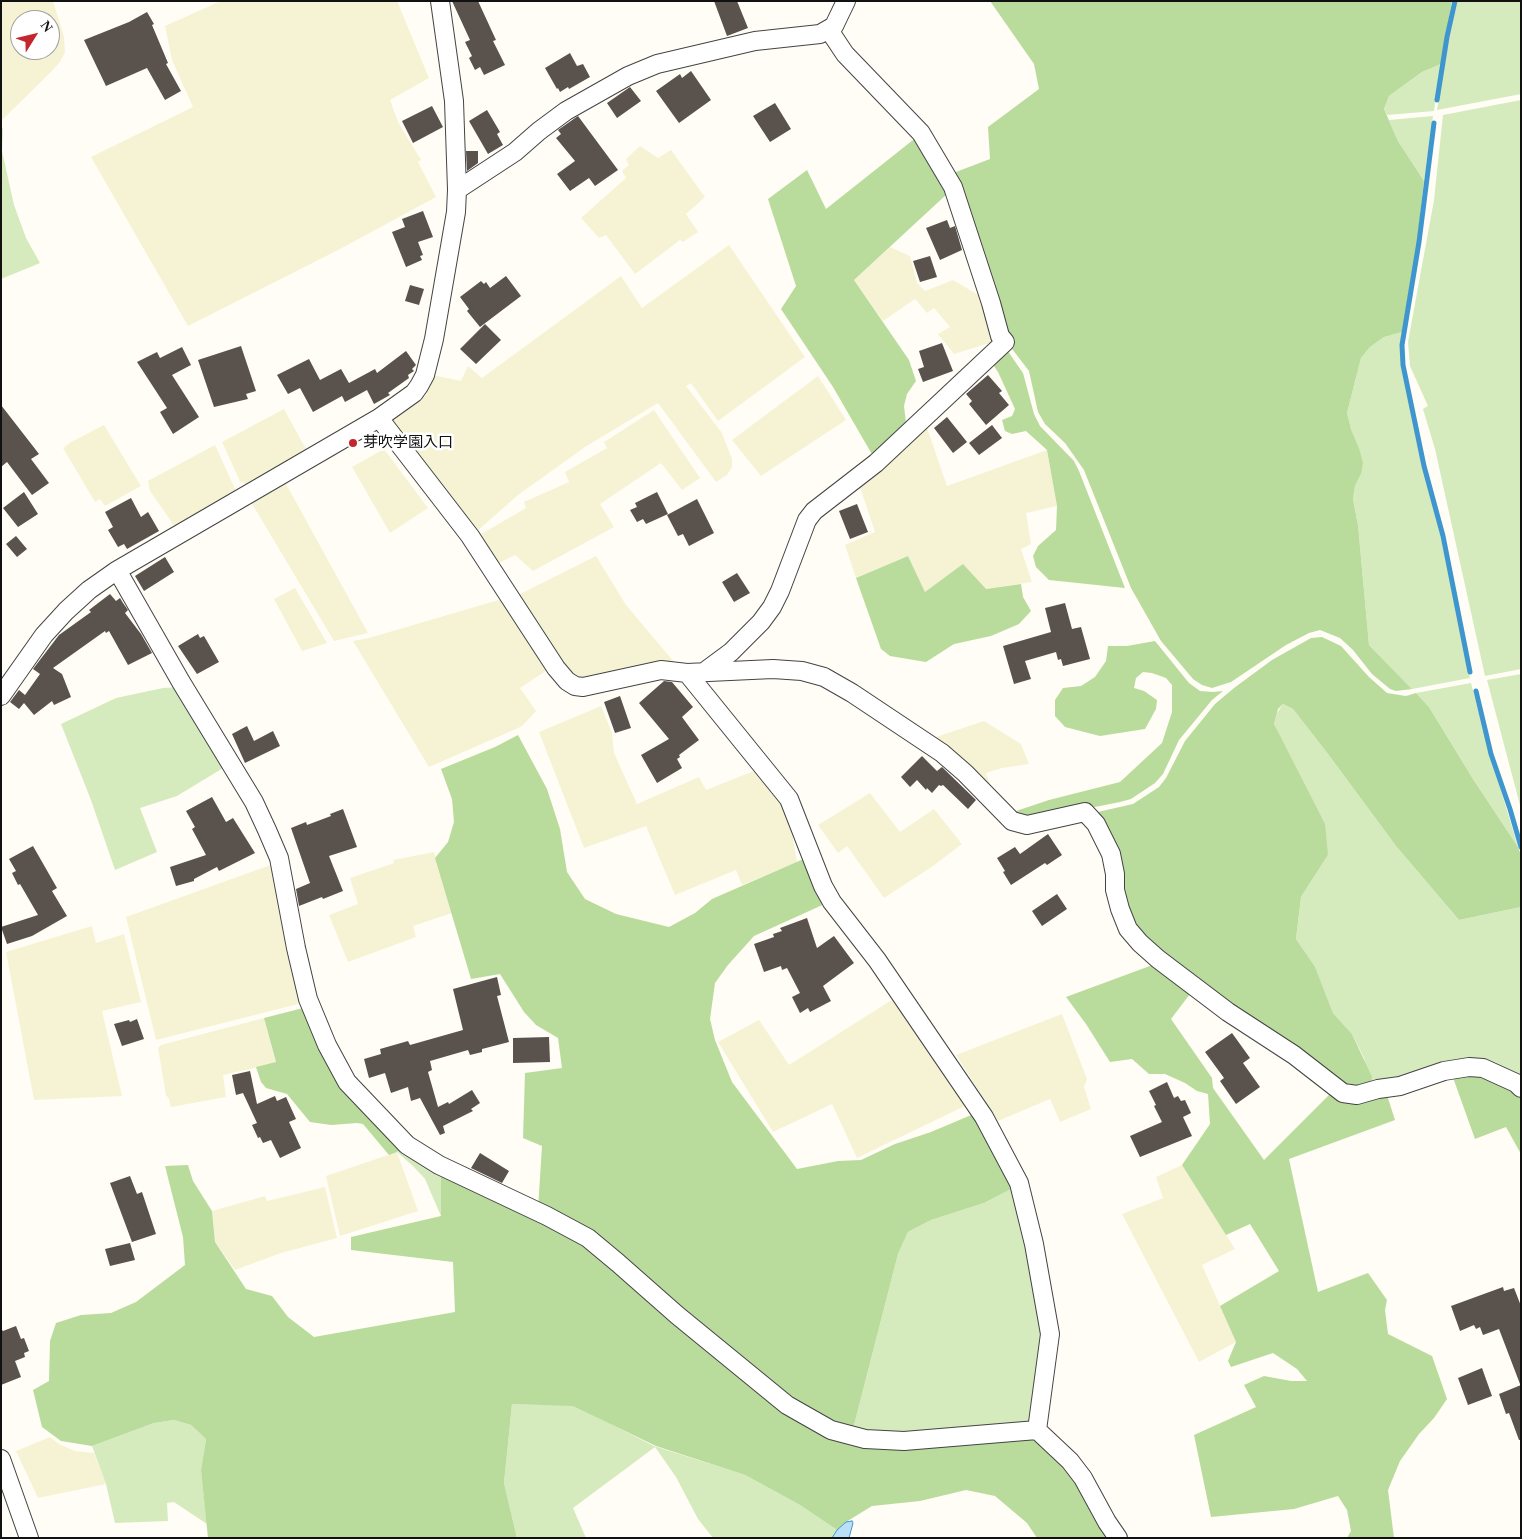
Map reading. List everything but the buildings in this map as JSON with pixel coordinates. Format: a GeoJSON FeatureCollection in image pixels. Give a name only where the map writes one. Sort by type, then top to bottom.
{"type":"FeatureCollection","features":[{"type":"Feature","properties":{"kind":"street"},"geometry":{"type":"LineString","coordinates":[[1,696],[44,635],[66,610],[89,590],[116,571],[379,418],[414,393],[425,375],[439,312],[456,212],[454,101],[440,1]]}},
{"type":"Feature","properties":{"kind":"street"},"geometry":{"type":"LineString","coordinates":[[457,190],[515,152],[566,111],[628,76],[657,64],[755,41],[820,34],[834,26],[846,1]]}},
{"type":"Feature","properties":{"kind":"street"},"geometry":{"type":"LineString","coordinates":[[695,672],[730,652],[761,622],[772,607],[780,591],[807,520],[814,511],[876,463],[1005,342],[1000,336],[953,187],[921,133],[845,54],[829,30]]}},
{"type":"Feature","properties":{"kind":"street"},"geometry":{"type":"LineString","coordinates":[[379,418],[470,536],[556,668],[567,681],[576,686],[583,687],[661,670],[695,672],[773,669],[802,671],[824,677],[852,693],[942,753],[965,773],[1012,821],[1027,825],[1085,812],[1096,824],[1111,854],[1115,874],[1115,890],[1120,909],[1128,929],[1140,943],[1228,1012],[1294,1055],[1343,1093],[1357,1095],[1378,1089],[1400,1086],[1444,1071],[1469,1067],[1483,1068],[1516,1083],[1521,1088]]}},
{"type":"Feature","properties":{"kind":"street"},"geometry":{"type":"LineString","coordinates":[[116,571],[254,802],[267,830],[279,858],[308,999],[327,1045],[347,1082],[407,1145],[439,1165],[548,1216],[588,1238],[677,1315],[787,1405],[831,1430],[865,1439],[904,1441],[1038,1430],[1070,1461],[1084,1478],[1107,1522],[1118,1538]]}},
{"type":"Feature","properties":{"kind":"street"},"geometry":{"type":"LineString","coordinates":[[695,672],[789,799],[823,886],[832,902],[877,960],[984,1117],[1019,1183],[1034,1244],[1050,1334],[1038,1430]]}},
{"type":"Feature","properties":{"kind":"street"},"geometry":{"type":"LineString","coordinates":[[3,1469],[29,1538]]}},
{"type":"Feature","properties":{"kind":"shaded area"},"geometry":{"type":"Polygon","coordinates":[[[1,1],[53,1],[56,10],[10,10],[10,60],[60,60],[60,24],[64,37],[65,52],[60,62],[1,121],[1,1]]]}},
{"type":"Feature","properties":{"kind":"shaded area"},"geometry":{"type":"Polygon","coordinates":[[[221,1],[397,1],[429,78],[390,100],[398,122],[421,160],[418,162],[436,197],[342,248],[188,326],[91,157],[193,107],[172,60],[165,26],[221,1]]]}},
{"type":"Feature","properties":{"kind":"shaded area"},"geometry":{"type":"Polygon","coordinates":[[[640,146],[658,158],[671,150],[705,197],[686,214],[698,232],[683,242],[680,240],[635,274],[606,235],[599,238],[581,218],[626,178],[622,171],[629,165],[626,159],[640,146]]]}},
{"type":"Feature","properties":{"kind":"shaded area"},"geometry":{"type":"Polygon","coordinates":[[[729,245],[805,357],[718,421],[691,383],[686,386],[722,433],[732,459],[732,467],[727,475],[716,482],[658,403],[585,447],[518,495],[475,533],[391,421],[426,395],[432,375],[461,381],[468,366],[482,378],[621,276],[642,308],[729,245]]]}},
{"type":"Feature","properties":{"kind":"shaded area"},"geometry":{"type":"Polygon","coordinates":[[[890,247],[910,256],[917,283],[925,291],[953,280],[980,296],[996,341],[954,354],[938,334],[950,327],[934,308],[927,313],[915,299],[883,321],[854,280],[890,247]]]}},
{"type":"Feature","properties":{"kind":"shaded area"},"geometry":{"type":"Polygon","coordinates":[[[818,376],[846,420],[761,476],[732,440],[818,376]]]}},
{"type":"Feature","properties":{"kind":"shaded area"},"geometry":{"type":"Polygon","coordinates":[[[284,409],[307,451],[247,485],[240,481],[222,442],[284,409]]]}},
{"type":"Feature","properties":{"kind":"shaded area"},"geometry":{"type":"Polygon","coordinates":[[[654,410],[700,478],[682,490],[661,463],[600,504],[614,527],[533,571],[515,555],[497,564],[478,536],[526,508],[524,502],[569,482],[565,472],[607,448],[604,442],[654,410]]]}},
{"type":"Feature","properties":{"kind":"shaded area"},"geometry":{"type":"Polygon","coordinates":[[[925,422],[947,486],[1047,450],[1057,506],[1026,513],[1031,544],[1021,549],[1032,582],[986,589],[925,592],[908,556],[856,578],[845,545],[875,532],[861,490],[855,484],[925,422]]]}},
{"type":"Feature","properties":{"kind":"shaded area"},"geometry":{"type":"Polygon","coordinates":[[[104,425],[141,486],[105,506],[100,499],[95,502],[63,448],[104,425]]]}},
{"type":"Feature","properties":{"kind":"shaded area"},"geometry":{"type":"Polygon","coordinates":[[[215,445],[236,491],[175,527],[150,491],[148,481],[215,445]]]}},
{"type":"Feature","properties":{"kind":"shaded area"},"geometry":{"type":"Polygon","coordinates":[[[384,449],[428,508],[390,533],[352,467],[384,449]]]}},
{"type":"Feature","properties":{"kind":"shaded area"},"geometry":{"type":"Polygon","coordinates":[[[285,482],[368,633],[334,641],[251,502],[285,482]]]}},
{"type":"Feature","properties":{"kind":"shaded area"},"geometry":{"type":"Polygon","coordinates":[[[596,556],[626,605],[680,669],[580,679],[568,672],[516,596],[596,556]]]}},
{"type":"Feature","properties":{"kind":"shaded area"},"geometry":{"type":"Polygon","coordinates":[[[295,588],[327,643],[302,651],[274,599],[295,588]]]}},
{"type":"Feature","properties":{"kind":"shaded area"},"geometry":{"type":"Polygon","coordinates":[[[502,599],[549,669],[520,688],[536,711],[522,726],[429,767],[353,641],[502,599]]]}},
{"type":"Feature","properties":{"kind":"shaded area"},"geometry":{"type":"Polygon","coordinates":[[[601,706],[612,733],[614,753],[637,804],[699,777],[706,790],[759,769],[770,782],[790,822],[797,862],[742,885],[736,870],[675,895],[646,826],[584,848],[539,732],[601,706]]]}},
{"type":"Feature","properties":{"kind":"shaded area"},"geometry":{"type":"Polygon","coordinates":[[[984,721],[1021,744],[1029,764],[1002,768],[986,773],[990,784],[986,790],[933,738],[984,721]]]}},
{"type":"Feature","properties":{"kind":"shaded area"},"geometry":{"type":"Polygon","coordinates":[[[870,793],[900,832],[934,809],[962,844],[933,866],[884,898],[847,846],[838,853],[818,825],[870,793]]]}},
{"type":"Feature","properties":{"kind":"shaded area"},"geometry":{"type":"Polygon","coordinates":[[[434,852],[452,913],[413,926],[416,937],[348,962],[329,915],[358,904],[350,878],[394,863],[393,860],[434,852]]]}},
{"type":"Feature","properties":{"kind":"shaded area"},"geometry":{"type":"Polygon","coordinates":[[[276,863],[306,1002],[156,1040],[126,917],[276,863]]]}},
{"type":"Feature","properties":{"kind":"shaded area"},"geometry":{"type":"Polygon","coordinates":[[[92,926],[96,943],[124,934],[141,1002],[102,1011],[122,1096],[34,1100],[6,952],[92,926]]]}},
{"type":"Feature","properties":{"kind":"shaded area"},"geometry":{"type":"Polygon","coordinates":[[[895,998],[969,1104],[857,1158],[832,1104],[773,1132],[718,1042],[759,1020],[789,1065],[895,998]]]}},
{"type":"Feature","properties":{"kind":"shaded area"},"geometry":{"type":"Polygon","coordinates":[[[1062,1014],[1087,1079],[1084,1087],[1091,1109],[1060,1122],[1050,1099],[998,1121],[956,1055],[1062,1014]]]}},
{"type":"Feature","properties":{"kind":"shaded area"},"geometry":{"type":"Polygon","coordinates":[[[264,1018],[276,1063],[223,1075],[226,1097],[171,1107],[166,1095],[158,1048],[161,1045],[264,1018]]]}},
{"type":"Feature","properties":{"kind":"shaded area"},"geometry":{"type":"Polygon","coordinates":[[[397,1152],[418,1211],[340,1236],[326,1176],[397,1152]]]}},
{"type":"Feature","properties":{"kind":"shaded area"},"geometry":{"type":"Polygon","coordinates":[[[1182,1165],[1235,1249],[1202,1265],[1236,1342],[1199,1362],[1122,1214],[1163,1198],[1156,1177],[1182,1165]]]}},
{"type":"Feature","properties":{"kind":"shaded area"},"geometry":{"type":"Polygon","coordinates":[[[325,1187],[337,1238],[281,1253],[235,1270],[215,1242],[212,1211],[265,1196],[267,1201],[325,1187]]]}},
{"type":"Feature","properties":{"kind":"shaded area"},"geometry":{"type":"Polygon","coordinates":[[[50,1437],[59,1444],[75,1451],[94,1453],[106,1484],[38,1498],[16,1451],[50,1437]]]}},
{"type":"Feature","properties":{"kind":"green space"},"geometry":{"type":"Polygon","coordinates":[[[990,1],[1452,1],[1441,64],[1422,72],[1389,96],[1384,109],[1398,141],[1424,181],[1417,243],[1402,332],[1384,337],[1370,347],[1361,358],[1347,413],[1363,463],[1361,474],[1355,486],[1353,499],[1358,525],[1369,645],[1412,689],[1396,691],[1390,689],[1372,674],[1353,650],[1340,638],[1320,630],[1309,633],[1286,645],[1231,682],[1212,688],[1202,685],[1193,679],[1161,641],[1131,588],[1084,470],[1065,443],[1045,424],[1038,412],[1029,371],[1009,345],[948,175],[990,159],[988,127],[1039,89],[1034,64],[990,1]]]}},
{"type":"Feature","properties":{"kind":"green space"},"geometry":{"type":"Polygon","coordinates":[[[1456,1],[1521,1],[1521,94],[1437,110],[1456,1]]]}},
{"type":"Feature","properties":{"kind":"green space"},"geometry":{"type":"Polygon","coordinates":[[[1441,64],[1434,111],[1387,115],[1384,109],[1389,96],[1422,72],[1441,64]]]}},
{"type":"Feature","properties":{"kind":"green space"},"geometry":{"type":"Polygon","coordinates":[[[1521,100],[1521,669],[1485,676],[1435,449],[1423,409],[1428,406],[1410,366],[1408,342],[1434,200],[1443,115],[1521,100]]]}},
{"type":"Feature","properties":{"kind":"green space"},"geometry":{"type":"Polygon","coordinates":[[[1433,116],[1424,181],[1398,141],[1389,120],[1433,116]]]}},
{"type":"Feature","properties":{"kind":"green space"},"geometry":{"type":"Polygon","coordinates":[[[3,128],[2,151],[14,205],[26,238],[40,263],[1,279],[1,130],[3,128]]]}},
{"type":"Feature","properties":{"kind":"green space"},"geometry":{"type":"Polygon","coordinates":[[[918,136],[947,194],[854,280],[909,360],[916,381],[907,394],[904,406],[906,423],[873,456],[833,387],[781,309],[796,286],[768,199],[807,170],[826,209],[918,136]]]}},
{"type":"Feature","properties":{"kind":"green space"},"geometry":{"type":"Polygon","coordinates":[[[1402,332],[1400,346],[1401,364],[1421,460],[1441,538],[1470,678],[1412,689],[1369,645],[1358,525],[1353,499],[1355,486],[1361,474],[1359,448],[1347,413],[1361,358],[1370,347],[1384,337],[1402,332]]]}},
{"type":"Feature","properties":{"kind":"green space"},"geometry":{"type":"Polygon","coordinates":[[[1005,347],[1023,373],[1034,414],[1040,426],[1074,461],[1079,471],[1125,588],[1049,580],[1036,567],[1033,556],[1038,546],[1056,530],[1057,506],[1047,450],[1026,431],[1012,434],[1005,431],[1002,420],[1012,416],[1015,409],[998,372],[990,360],[1005,347]]]}},
{"type":"Feature","properties":{"kind":"green space"},"geometry":{"type":"Polygon","coordinates":[[[908,556],[925,592],[963,564],[986,589],[1021,584],[1023,597],[1031,611],[1019,624],[991,636],[954,644],[926,662],[890,656],[881,649],[856,578],[908,556]]]}},
{"type":"Feature","properties":{"kind":"green space"},"geometry":{"type":"Polygon","coordinates":[[[1322,637],[1341,646],[1369,677],[1387,693],[1406,696],[1416,693],[1429,707],[1518,847],[1521,855],[1521,907],[1459,920],[1396,846],[1293,709],[1283,704],[1278,709],[1274,724],[1325,824],[1328,855],[1301,897],[1296,939],[1315,967],[1333,1013],[1352,1034],[1372,1077],[1370,1088],[1345,1089],[1136,934],[1089,814],[1133,804],[1159,787],[1166,778],[1185,741],[1215,704],[1272,660],[1311,638],[1322,637]]]}},
{"type":"Feature","properties":{"kind":"green space"},"geometry":{"type":"Polygon","coordinates":[[[1155,641],[1189,683],[1200,691],[1223,691],[1212,700],[1179,740],[1163,774],[1155,783],[1131,799],[1120,802],[1029,820],[1010,813],[1049,800],[1120,782],[1162,743],[1172,712],[1172,685],[1166,678],[1152,673],[1143,672],[1136,678],[1134,688],[1144,691],[1157,700],[1156,709],[1145,729],[1100,736],[1065,727],[1055,716],[1055,700],[1063,688],[1081,686],[1095,677],[1106,661],[1108,646],[1127,646],[1155,641]]]}},
{"type":"Feature","properties":{"kind":"green space"},"geometry":{"type":"Polygon","coordinates":[[[1521,674],[1521,809],[1487,680],[1521,674]]]}},
{"type":"Feature","properties":{"kind":"green space"},"geometry":{"type":"Polygon","coordinates":[[[1471,683],[1518,847],[1429,707],[1416,693],[1471,683]]]}},
{"type":"Feature","properties":{"kind":"green space"},"geometry":{"type":"Polygon","coordinates":[[[180,687],[228,765],[177,796],[140,808],[157,852],[115,870],[91,800],[61,724],[116,698],[163,688],[180,687]]]}},
{"type":"Feature","properties":{"kind":"green space"},"geometry":{"type":"Polygon","coordinates":[[[1283,704],[1293,709],[1396,846],[1459,920],[1521,907],[1521,1083],[1501,1070],[1370,1088],[1364,1058],[1352,1034],[1333,1013],[1315,968],[1296,939],[1301,897],[1328,855],[1274,724],[1277,713],[1283,704]]]}},
{"type":"Feature","properties":{"kind":"green space"},"geometry":{"type":"Polygon","coordinates":[[[518,735],[547,789],[560,829],[567,872],[585,899],[616,914],[669,927],[695,913],[712,899],[808,857],[829,902],[754,936],[715,983],[710,1019],[715,1040],[732,1082],[797,1169],[838,1161],[861,1160],[895,1144],[931,1132],[976,1113],[1017,1186],[984,1203],[931,1220],[908,1232],[898,1254],[852,1433],[809,1416],[538,1209],[542,1146],[523,1138],[525,1073],[562,1068],[558,1038],[536,1025],[524,1012],[500,974],[471,979],[435,858],[448,842],[454,822],[452,799],[441,769],[495,747],[518,735]]]}},
{"type":"Feature","properties":{"kind":"green space"},"geometry":{"type":"Polygon","coordinates":[[[1158,963],[1193,990],[1171,1019],[1212,1078],[1213,1088],[1264,1160],[1334,1090],[1386,1092],[1395,1120],[1289,1159],[1318,1292],[1368,1273],[1387,1300],[1385,1310],[1388,1334],[1432,1356],[1447,1399],[1400,1461],[1388,1490],[1394,1538],[1347,1538],[1351,1531],[1347,1510],[1338,1496],[1294,1509],[1211,1517],[1194,1435],[1256,1407],[1244,1385],[1264,1376],[1291,1381],[1307,1381],[1297,1369],[1273,1353],[1231,1367],[1228,1361],[1236,1342],[1220,1306],[1279,1271],[1250,1224],[1226,1235],[1182,1165],[1210,1124],[1208,1094],[1197,1091],[1165,1074],[1149,1074],[1132,1059],[1110,1062],[1066,997],[1158,963]]]}},
{"type":"Feature","properties":{"kind":"green space"},"geometry":{"type":"Polygon","coordinates":[[[307,1007],[322,1044],[402,1146],[397,1152],[389,1155],[363,1124],[331,1125],[310,1122],[287,1094],[266,1088],[261,1082],[256,1067],[276,1062],[264,1018],[307,1007]]]}},
{"type":"Feature","properties":{"kind":"green space"},"geometry":{"type":"Polygon","coordinates":[[[1468,1069],[1521,1092],[1521,1154],[1506,1127],[1475,1139],[1451,1072],[1468,1069]]]}},
{"type":"Feature","properties":{"kind":"green space"},"geometry":{"type":"Polygon","coordinates":[[[402,1146],[441,1171],[441,1216],[425,1179],[397,1152],[402,1146]]]}},
{"type":"Feature","properties":{"kind":"green space"},"geometry":{"type":"Polygon","coordinates":[[[188,1165],[193,1181],[212,1211],[215,1242],[246,1289],[272,1296],[288,1317],[314,1337],[455,1312],[453,1262],[351,1250],[351,1237],[441,1216],[441,1171],[587,1242],[713,1350],[849,1438],[1035,1433],[1059,1456],[1111,1538],[1037,1538],[1027,1523],[995,1496],[966,1490],[920,1501],[872,1506],[846,1522],[837,1530],[800,1505],[745,1475],[656,1446],[573,1406],[512,1404],[504,1483],[517,1538],[208,1538],[201,1470],[206,1439],[191,1425],[174,1420],[154,1423],[92,1446],[61,1441],[42,1427],[33,1390],[49,1381],[50,1341],[56,1323],[81,1315],[111,1313],[136,1302],[185,1265],[183,1237],[165,1166],[188,1165]]]}},
{"type":"Feature","properties":{"kind":"green space"},"geometry":{"type":"Polygon","coordinates":[[[1017,1186],[1049,1318],[1032,1422],[911,1438],[852,1433],[898,1254],[908,1232],[931,1220],[984,1203],[1017,1186]]]}},
{"type":"Feature","properties":{"kind":"green space"},"geometry":{"type":"Polygon","coordinates":[[[512,1404],[573,1405],[654,1446],[745,1475],[800,1505],[837,1530],[832,1538],[713,1538],[698,1519],[676,1477],[655,1447],[573,1508],[586,1538],[517,1538],[504,1483],[512,1404]]]}},
{"type":"Feature","properties":{"kind":"green space"},"geometry":{"type":"Polygon","coordinates":[[[174,1420],[191,1425],[206,1439],[201,1470],[207,1524],[174,1502],[167,1503],[168,1521],[115,1523],[106,1484],[92,1446],[154,1423],[174,1420]]]}},
{"type":"Feature","properties":{"kind":"water"},"geometry":{"type":"Polygon","coordinates":[[[852,1521],[849,1538],[832,1538],[837,1530],[846,1522],[852,1521]]]}},
{"type":"Feature","properties":{"kind":"waterway"},"geometry":{"type":"LineString","coordinates":[[1437,100],[1455,1]]}},
{"type":"Feature","properties":{"kind":"waterway"},"geometry":{"type":"LineString","coordinates":[[1434,123],[1419,242],[1402,345],[1403,365],[1424,466],[1443,536],[1470,672]]}},
{"type":"Feature","properties":{"kind":"waterway"},"geometry":{"type":"LineString","coordinates":[[1476,691],[1491,754],[1521,847]]}},
{"type":"Feature","properties":{"kind":"place","name":"芽吹学園入口"},"geometry":{"type":"Point","coordinates":[353,443]}}]}
